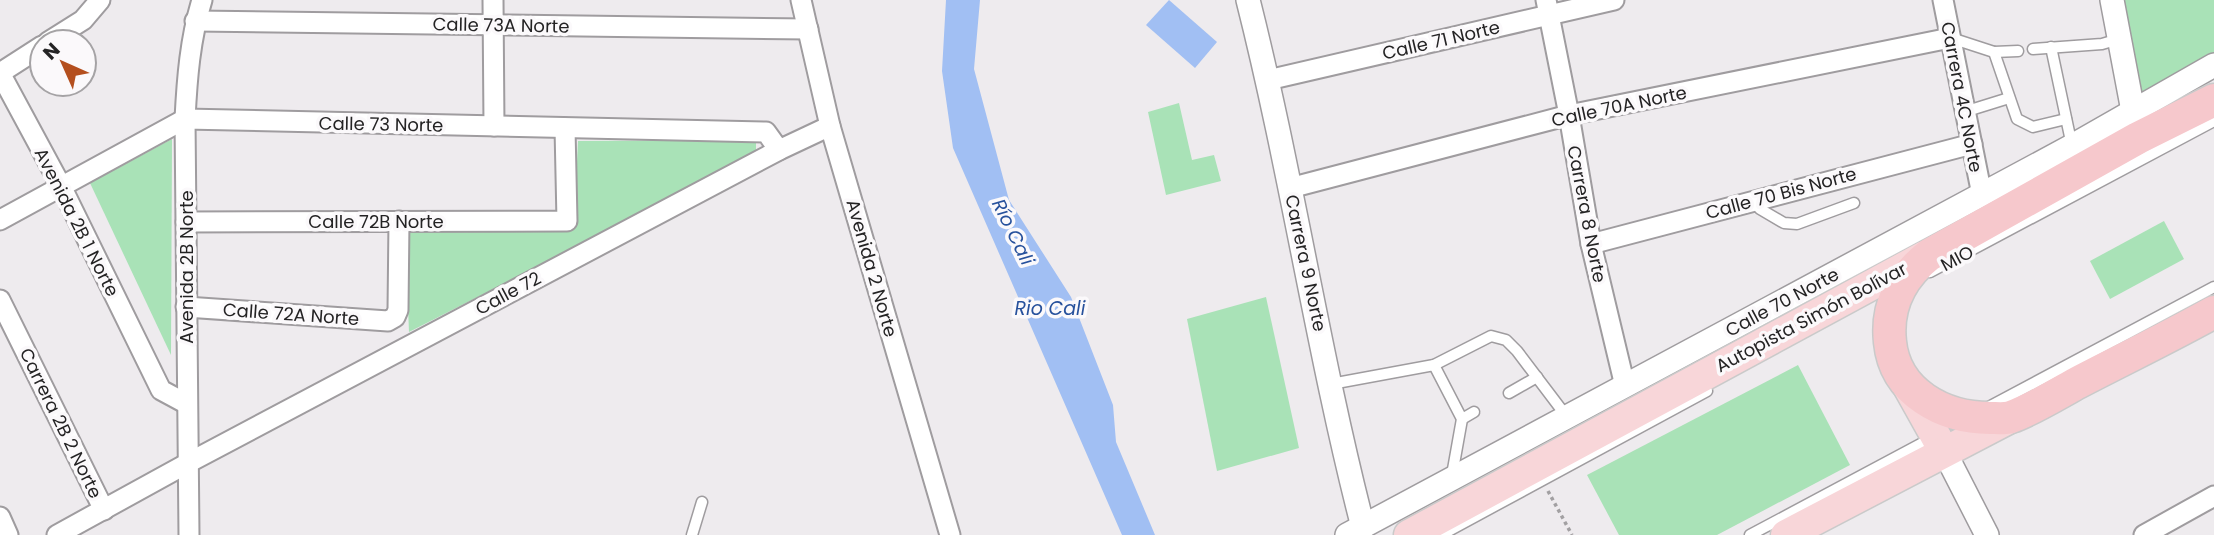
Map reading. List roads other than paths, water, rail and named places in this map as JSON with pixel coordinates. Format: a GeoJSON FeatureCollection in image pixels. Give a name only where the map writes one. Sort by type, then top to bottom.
{"type":"FeatureCollection","features":[{"type":"Feature","properties":{"kind":"highway","name":"Autopista Simón Bolívar"},"geometry":{"type":"LineString","coordinates":[[1929,255],[2136,124],[2214,100]]}},
{"type":"Feature","properties":{"kind":"highway"},"geometry":{"type":"LineString","coordinates":[[1929,255],[1892,291],[1889,334],[1893,356],[1902,377],[1917,393],[1947,412],[1951,432],[2010,418],[2212,311]]}},
{"type":"Feature","properties":{"kind":"main road","name":"Autopista Simón Bolívar"},"geometry":{"type":"LineString","coordinates":[[1409,535],[1929,255]]}},
{"type":"Feature","properties":{"kind":"main road"},"geometry":{"type":"LineString","coordinates":[[1786,535],[1951,432],[2010,418]]}},
{"type":"Feature","properties":{"kind":"street"},"geometry":{"type":"LineString","coordinates":[[70,28],[83,20],[100,0]]}},
{"type":"Feature","properties":{"kind":"street","name":"Avenida 2B Norte"},"geometry":{"type":"LineString","coordinates":[[189,535],[185,119],[189,60],[195,21],[202,0]]}},
{"type":"Feature","properties":{"kind":"street"},"geometry":{"type":"LineString","coordinates":[[493,0],[494,126]]}},
{"type":"Feature","properties":{"kind":"street","name":"Avenida 2 Norte"},"geometry":{"type":"LineString","coordinates":[[801,0],[830,126],[950,535]]}},
{"type":"Feature","properties":{"kind":"street","name":"Carrera 9 Norte"},"geometry":{"type":"LineString","coordinates":[[1248,0],[1268,80],[1331,384],[1355,531]]}},
{"type":"Feature","properties":{"kind":"street","name":"Calle 71 Norte"},"geometry":{"type":"LineString","coordinates":[[1268,80],[1548,7],[1614,0]]}},
{"type":"Feature","properties":{"kind":"street","name":"Carrera 4C Norte"},"geometry":{"type":"LineString","coordinates":[[1943,0],[1982,195]]}},
{"type":"Feature","properties":{"kind":"street"},"geometry":{"type":"LineString","coordinates":[[2112,0],[2136,124]]}},
{"type":"Feature","properties":{"kind":"street","name":"Carrera 8 Norte"},"geometry":{"type":"LineString","coordinates":[[1548,7],[1591,244],[1625,386]]}},
{"type":"Feature","properties":{"kind":"street","name":"Calle 73A Norte"},"geometry":{"type":"LineString","coordinates":[[195,21],[808,29]]}},
{"type":"Feature","properties":{"kind":"street","name":"Calle 70A Norte"},"geometry":{"type":"LineString","coordinates":[[1290,188],[1569,115],[1951,38]]}},
{"type":"Feature","properties":{"kind":"street","name":"Avenida 2B 1 Norte"},"geometry":{"type":"LineString","coordinates":[[28,55],[0,73],[61,186],[161,390],[187,404]]}},
{"type":"Feature","properties":{"kind":"street","name":"Calle 70 Norte"},"geometry":{"type":"LineString","coordinates":[[1355,531],[2072,146],[2136,124],[2214,65]]}},
{"type":"Feature","properties":{"kind":"street","name":"Calle 73 Norte"},"geometry":{"type":"LineString","coordinates":[[0,220],[185,119],[766,132],[779,150]]}},
{"type":"Feature","properties":{"kind":"street","name":"Calle 72"},"geometry":{"type":"LineString","coordinates":[[57,535],[779,150],[830,126]]}},
{"type":"Feature","properties":{"kind":"street","name":"Calle 72B Norte"},"geometry":{"type":"LineString","coordinates":[[186,222],[566,220],[565,128]]}},
{"type":"Feature","properties":{"kind":"street","name":"Calle 70 Bis Norte"},"geometry":{"type":"LineString","coordinates":[[1591,244],[1972,144]]}},
{"type":"Feature","properties":{"kind":"street","name":"Calle 72A Norte"},"geometry":{"type":"LineString","coordinates":[[186,307],[388,321],[395,317],[398,310],[399,221]]}},
{"type":"Feature","properties":{"kind":"street","name":"Carrera 2B 2 Norte"},"geometry":{"type":"LineString","coordinates":[[0,300],[104,510]]}},
{"type":"Feature","properties":{"kind":"street"},"geometry":{"type":"LineString","coordinates":[[1951,432],[1987,535]]}},
{"type":"Feature","properties":{"kind":"street"},"geometry":{"type":"LineString","coordinates":[[2144,535],[2214,496]]}},
{"type":"Feature","properties":{"kind":"street"},"geometry":{"type":"LineString","coordinates":[[0,517],[8,535]]}},
{"type":"Feature","properties":{"kind":"lane"},"geometry":{"type":"LineString","coordinates":[[1951,38],[1994,52],[2018,51]]}},
{"type":"Feature","properties":{"kind":"lane"},"geometry":{"type":"LineString","coordinates":[[2033,49],[2102,44],[2119,39]]}},
{"type":"Feature","properties":{"kind":"lane"},"geometry":{"type":"LineString","coordinates":[[2051,47],[2072,146]]}},
{"type":"Feature","properties":{"kind":"lane"},"geometry":{"type":"LineString","coordinates":[[1994,52],[2017,118],[2033,127],[2066,119]]}},
{"type":"Feature","properties":{"kind":"lane"},"geometry":{"type":"LineString","coordinates":[[1964,112],[2009,98]]}},
{"type":"Feature","properties":{"kind":"lane","name":"MIO"},"geometry":{"type":"LineString","coordinates":[[1892,291],[2214,121]]}},
{"type":"Feature","properties":{"kind":"lane"},"geometry":{"type":"LineString","coordinates":[[1752,200],[1760,209],[1784,223],[1797,225],[1854,203]]}},
{"type":"Feature","properties":{"kind":"lane"},"geometry":{"type":"LineString","coordinates":[[1750,535],[1951,432],[2212,311]]}},
{"type":"Feature","properties":{"kind":"lane"},"geometry":{"type":"LineString","coordinates":[[1331,384],[1434,365],[1491,336],[1506,340],[1567,417]]}},
{"type":"Feature","properties":{"kind":"lane"},"geometry":{"type":"LineString","coordinates":[[1434,365],[1462,419],[1451,479]]}},
{"type":"Feature","properties":{"kind":"lane"},"geometry":{"type":"LineString","coordinates":[[1509,393],[1537,377]]}},
{"type":"Feature","properties":{"kind":"lane"},"geometry":{"type":"LineString","coordinates":[[1441,535],[1722,383]]}},
{"type":"Feature","properties":{"kind":"lane"},"geometry":{"type":"LineString","coordinates":[[1462,419],[1474,412]]}},
{"type":"Feature","properties":{"kind":"lane"},"geometry":{"type":"LineString","coordinates":[[692,535],[702,502]]}},
{"type":"Feature","properties":{"kind":"water","name":"Rio Cali"},"geometry":{"type":"Polygon","coordinates":[[[946,0],[980,0],[974,69],[1009,200],[1071,297],[1113,405],[1116,442],[1155,535],[1122,535],[953,148],[942,71],[946,0]]]}},
{"type":"Feature","properties":{"kind":"water"},"geometry":{"type":"Polygon","coordinates":[[[1169,0],[1217,42],[1195,68],[1146,25],[1169,0]]]}},
{"type":"Feature","properties":{"kind":"water label","name":"Río Cali"},"geometry":{"type":"Point","coordinates":[1013,232]}}]}
